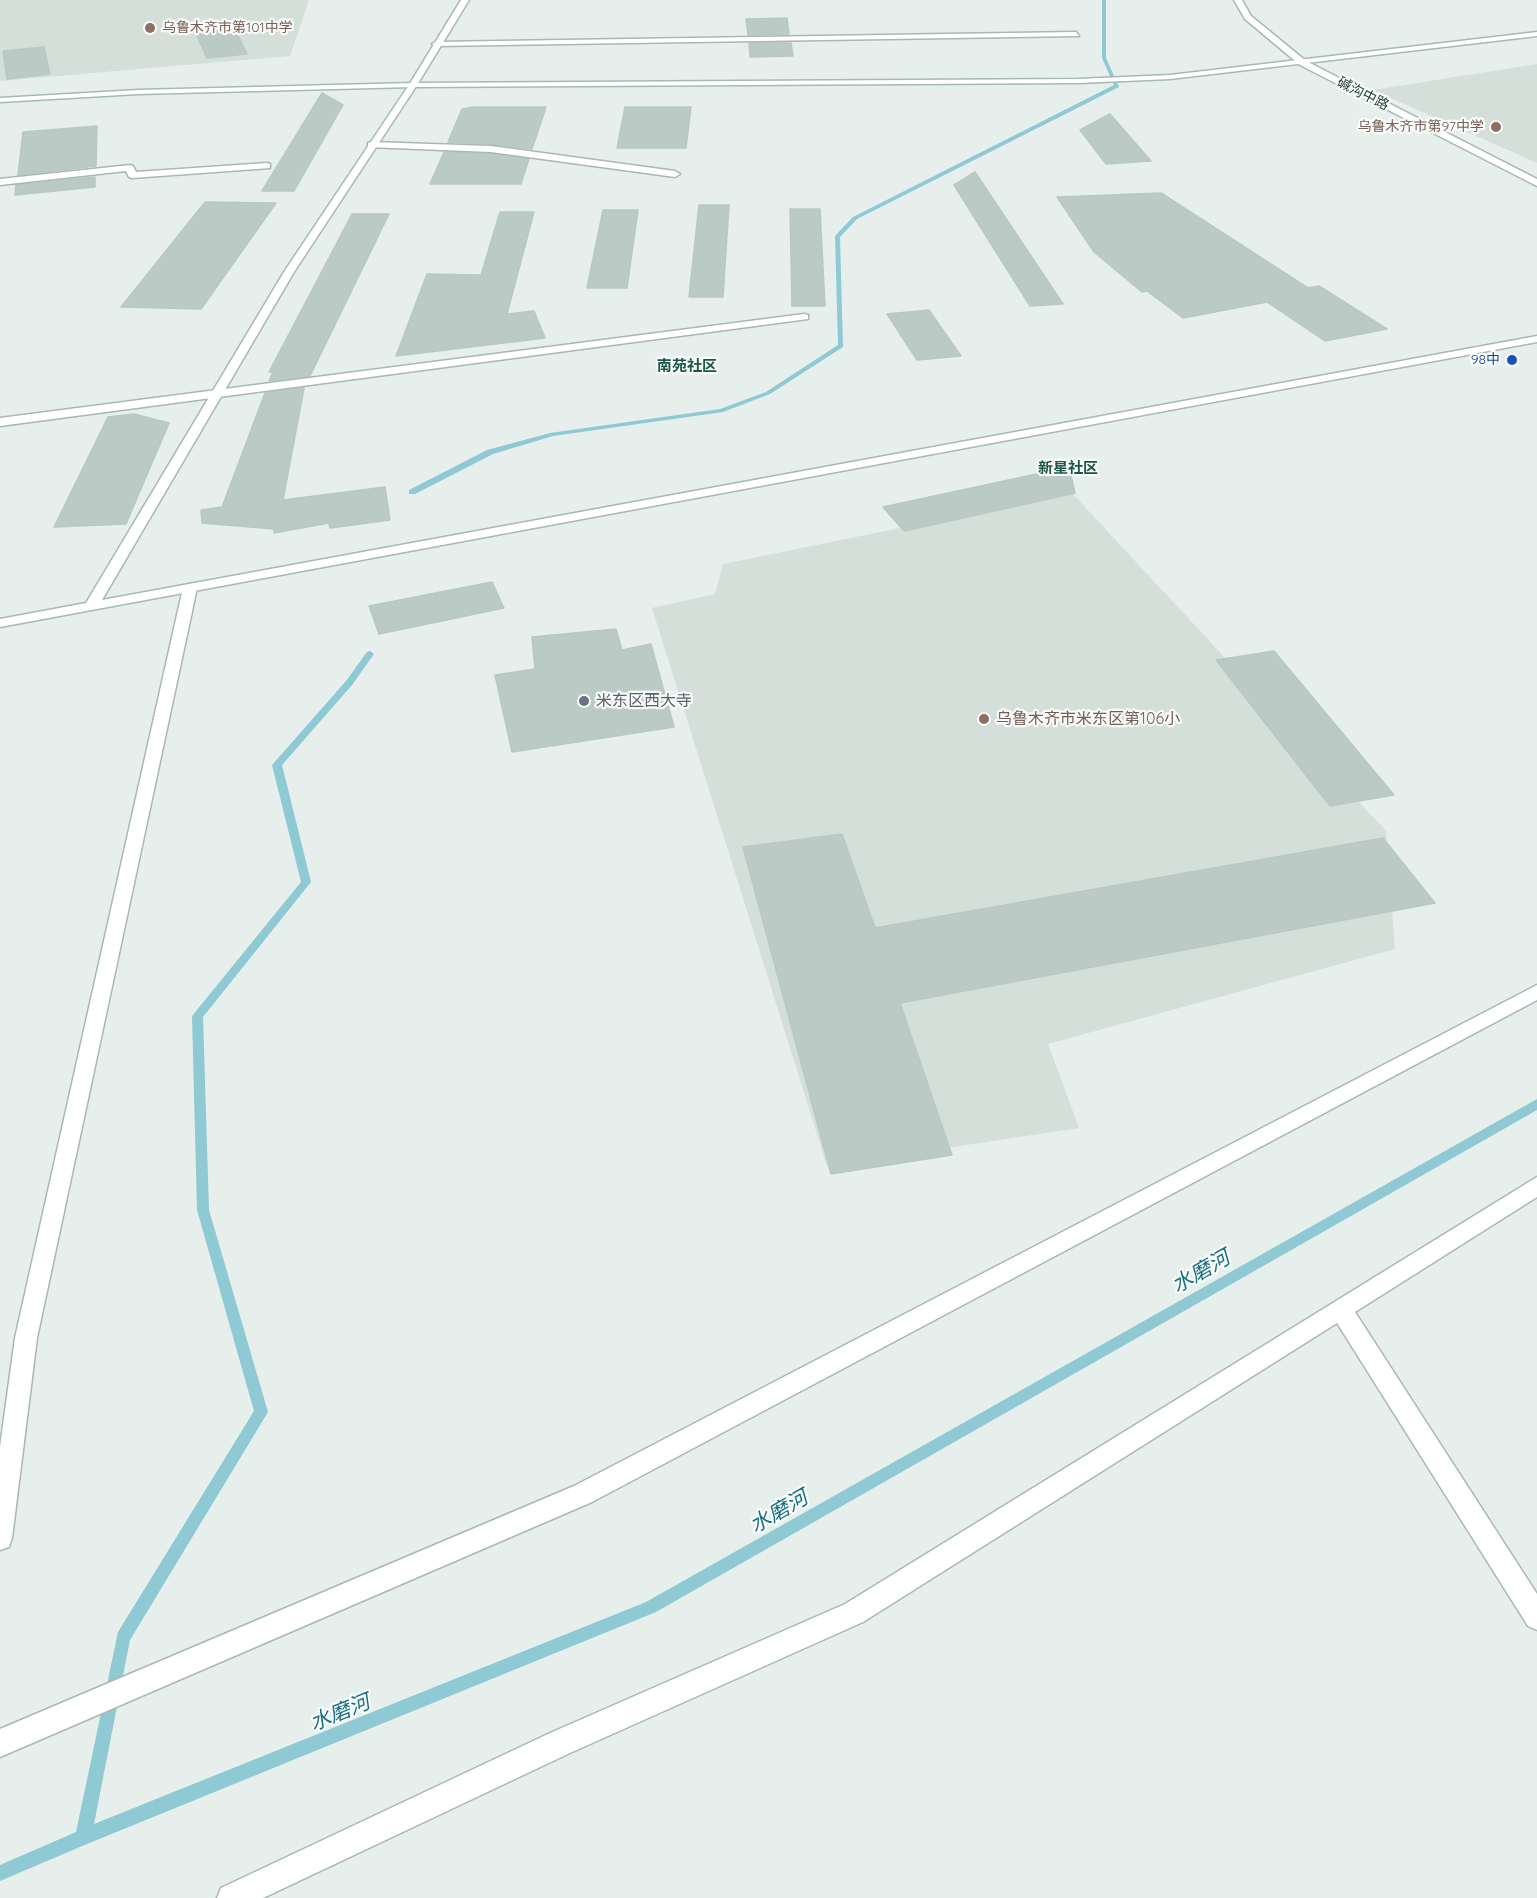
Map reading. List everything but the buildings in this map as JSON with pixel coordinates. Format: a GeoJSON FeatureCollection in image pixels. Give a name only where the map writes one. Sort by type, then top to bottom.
{"type":"FeatureCollection","features":[{"type":"Feature","properties":{"kind":"street"},"geometry":{"type":"LineString","coordinates":[[91,606],[289,272],[371,145],[413,85],[465,0]]}},
{"type":"Feature","properties":{"kind":"street","name":"碱沟中路"},"geometry":{"type":"LineString","coordinates":[[1238,0],[1248,17],[1303,63],[1537,183]]}},
{"type":"Feature","properties":{"kind":"street"},"geometry":{"type":"LineString","coordinates":[[436,44],[1077,34]]}},
{"type":"Feature","properties":{"kind":"street"},"geometry":{"type":"LineString","coordinates":[[0,100],[138,92],[413,85],[1067,81],[1170,76],[1303,63],[1537,34]]}},
{"type":"Feature","properties":{"kind":"street"},"geometry":{"type":"LineString","coordinates":[[1303,63],[1398,42]]}},
{"type":"Feature","properties":{"kind":"street"},"geometry":{"type":"LineString","coordinates":[[371,145],[491,149],[675,174]]}},
{"type":"Feature","properties":{"kind":"street"},"geometry":{"type":"LineString","coordinates":[[0,182],[130,168],[132,174],[267,166]]}},
{"type":"Feature","properties":{"kind":"street"},"geometry":{"type":"LineString","coordinates":[[0,422],[804,317]]}},
{"type":"Feature","properties":{"kind":"street"},"geometry":{"type":"LineString","coordinates":[[0,623],[1537,339]]}},
{"type":"Feature","properties":{"kind":"street"},"geometry":{"type":"LineString","coordinates":[[0,1538],[26,1338],[190,588]]}},
{"type":"Feature","properties":{"kind":"street"},"geometry":{"type":"LineString","coordinates":[[0,1743],[583,1494],[1537,992]]}},
{"type":"Feature","properties":{"kind":"street"},"geometry":{"type":"LineString","coordinates":[[231,1898],[560,1743],[854,1613],[1537,1186]]}},
{"type":"Feature","properties":{"kind":"street"},"geometry":{"type":"LineString","coordinates":[[1341,1309],[1537,1617]]}},
{"type":"Feature","properties":{"kind":"shaded area","name":"乌鲁木齐市第101中学"},"geometry":{"type":"Polygon","coordinates":[[[0,0],[309,0],[290,56],[0,81],[0,0]]]}},
{"type":"Feature","properties":{"kind":"shaded area","name":"乌鲁木齐市第97中学"},"geometry":{"type":"Polygon","coordinates":[[[1537,64],[1537,163],[1373,90],[1537,64]]]}},
{"type":"Feature","properties":{"kind":"shaded area","name":"乌鲁木齐市米东区第106小"},"geometry":{"type":"Polygon","coordinates":[[[1072,493],[1386,831],[1395,949],[1048,1044],[1079,1128],[827,1166],[652,608],[715,594],[723,564],[1072,493]]]}},
{"type":"Feature","properties":{"kind":"waterway"},"geometry":{"type":"LineString","coordinates":[[412,492],[490,452],[552,434],[721,411],[768,393],[841,346],[837,237],[855,218],[1117,86],[1104,58],[1104,0]]}},
{"type":"Feature","properties":{"kind":"waterway"},"geometry":{"type":"LineString","coordinates":[[83,1837],[123,1637],[261,1412],[203,1210],[197,1016],[306,882],[277,765],[349,683],[370,654]]}},
{"type":"Feature","properties":{"kind":"waterway","name":"水磨河"},"geometry":{"type":"LineString","coordinates":[[83,1837],[651,1607],[1537,1104]]}},
{"type":"Feature","properties":{"kind":"waterway","name":"水磨河"},"geometry":{"type":"LineString","coordinates":[[0,1873],[83,1837]]}},
{"type":"Feature","properties":{"kind":"place","name":"乌鲁木齐市第101中学"},"geometry":{"type":"Point","coordinates":[150,28]}},
{"type":"Feature","properties":{"kind":"place","name":"乌鲁木齐市第97中学"},"geometry":{"type":"Point","coordinates":[1496,127]}},
{"type":"Feature","properties":{"kind":"place","name":"98中"},"geometry":{"type":"Point","coordinates":[1512,360]}},
{"type":"Feature","properties":{"kind":"place","name":"米东区西大寺"},"geometry":{"type":"Point","coordinates":[584,701]}},
{"type":"Feature","properties":{"kind":"place","name":"乌鲁木齐市米东区第106小"},"geometry":{"type":"Point","coordinates":[984,719]}},
{"type":"Feature","properties":{"kind":"district","name":"南苑社区"},"geometry":{"type":"Point","coordinates":[687,366]}},
{"type":"Feature","properties":{"kind":"district","name":"新星社区"},"geometry":{"type":"Point","coordinates":[1068,468]}}]}
